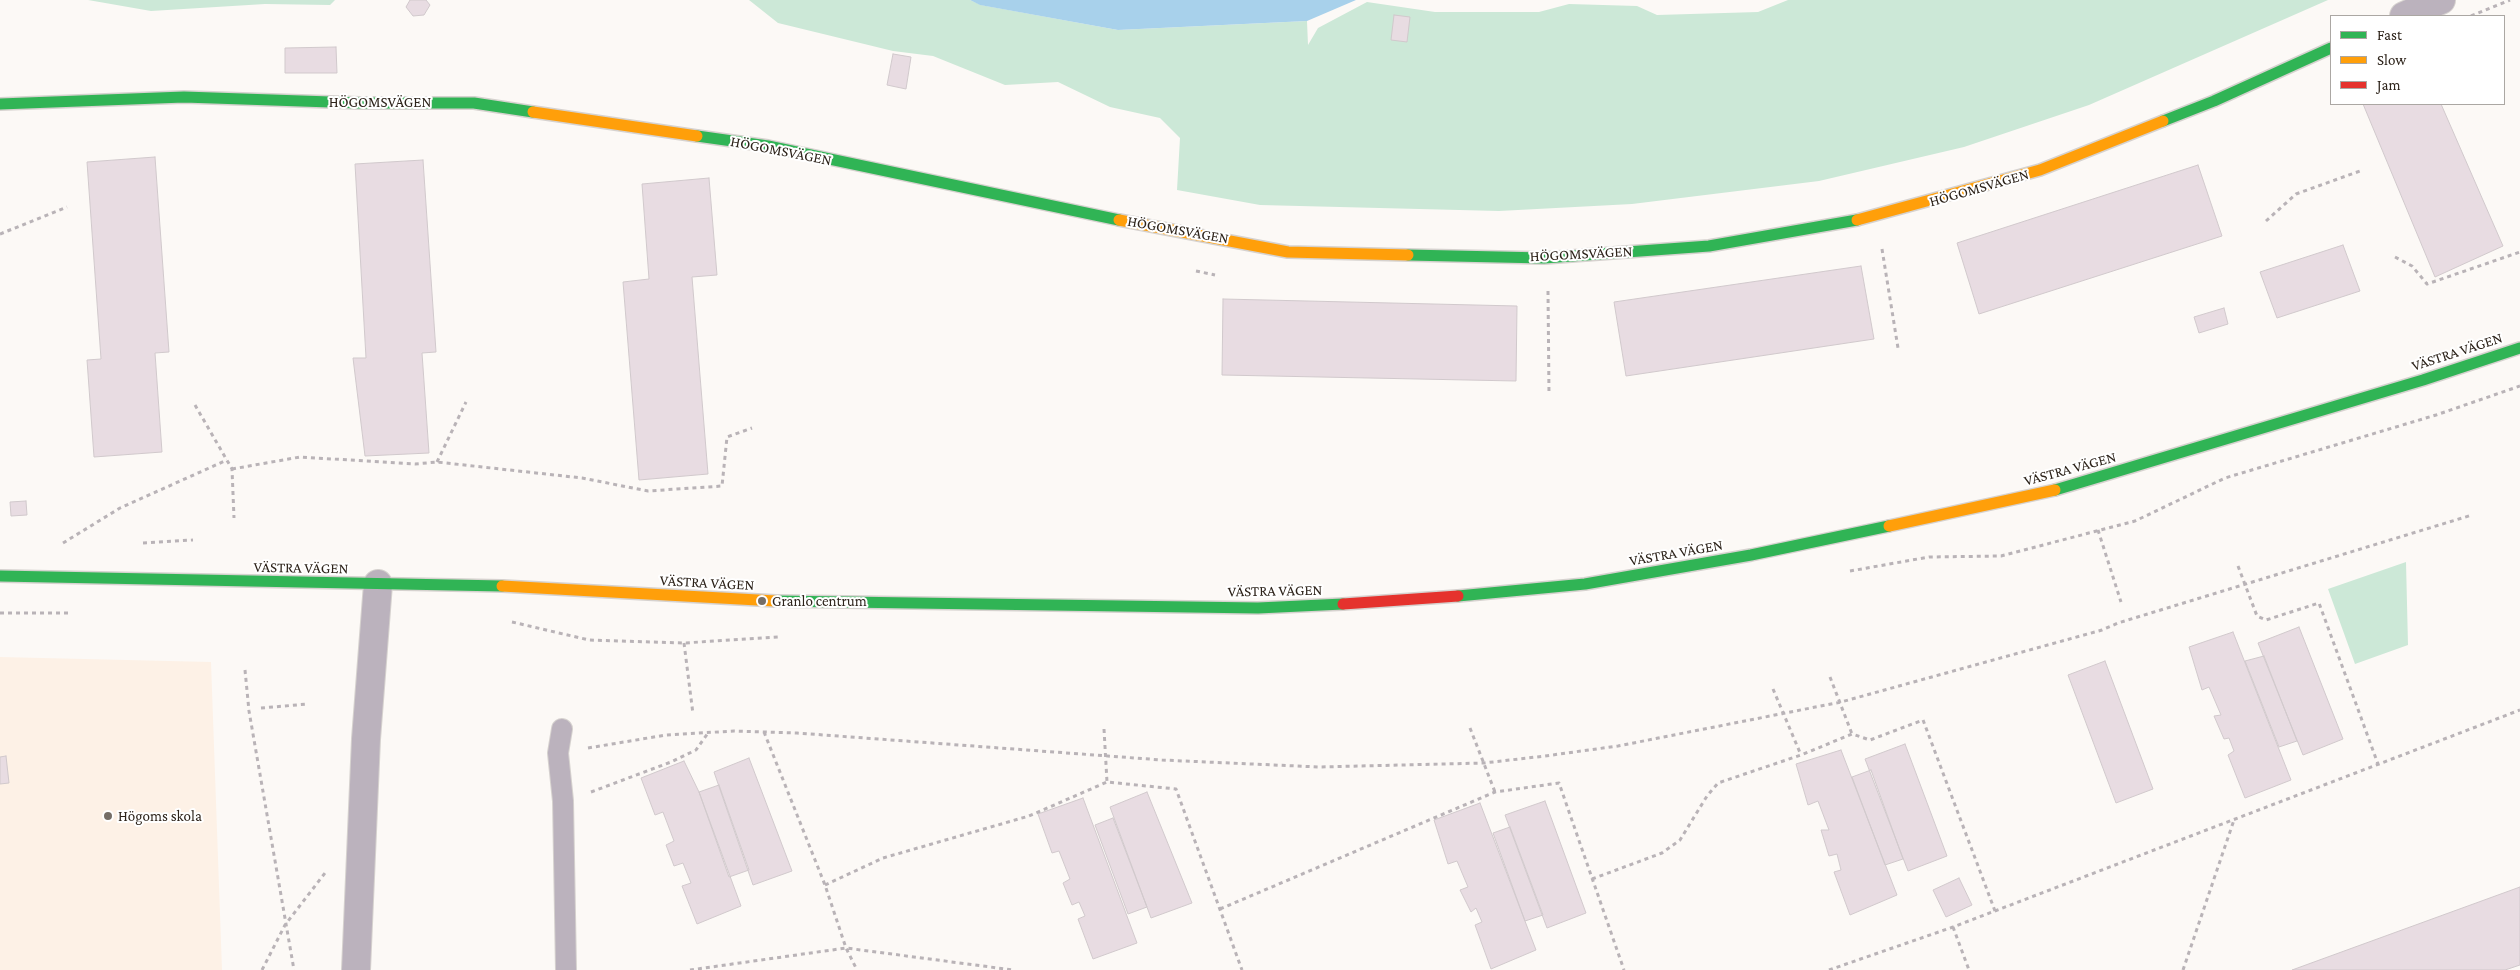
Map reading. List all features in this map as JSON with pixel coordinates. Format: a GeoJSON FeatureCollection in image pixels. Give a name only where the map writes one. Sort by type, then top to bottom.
{"type":"FeatureCollection","features":[{"type":"Feature","properties":{"kind":"street"},"geometry":{"type":"LineString","coordinates":[[2406,15],[2441,0]]}},
{"type":"Feature","properties":{"kind":"street","name":"HÖGOMSVÄGEN"},"geometry":{"type":"LineString","coordinates":[[0,104],[184,97],[360,103],[474,103],[768,146],[1098,216],[1288,252],[1544,258],[1709,246],[1875,217],[2040,170],[2214,101],[2330,48]]}},
{"type":"Feature","properties":{"kind":"street","name":"VÄSTRA VÄGEN"},"geometry":{"type":"LineString","coordinates":[[0,576],[459,584],[762,601],[1258,608],[1418,600],[1585,584],[1751,555],[2057,490],[2423,380],[2520,348]]}},
{"type":"Feature","properties":{"kind":"street"},"geometry":{"type":"LineString","coordinates":[[356,970],[360,849],[378,584]]}},
{"type":"Feature","properties":{"kind":"lane"},"geometry":{"type":"LineString","coordinates":[[562,729],[558,753],[563,801],[566,970]]}},
{"type":"Feature","properties":{"kind":"path"},"geometry":{"type":"LineString","coordinates":[[2473,15],[2510,0]]}},
{"type":"Feature","properties":{"kind":"path"},"geometry":{"type":"LineString","coordinates":[[2266,221],[2296,194],[2360,171]]}},
{"type":"Feature","properties":{"kind":"path"},"geometry":{"type":"LineString","coordinates":[[0,234],[68,207]]}},
{"type":"Feature","properties":{"kind":"path"},"geometry":{"type":"LineString","coordinates":[[1875,217],[1898,348]]}},
{"type":"Feature","properties":{"kind":"path"},"geometry":{"type":"LineString","coordinates":[[2395,257],[2412,266],[2427,284],[2520,252]]}},
{"type":"Feature","properties":{"kind":"path"},"geometry":{"type":"LineString","coordinates":[[1544,258],[1548,284],[1550,394]]}},
{"type":"Feature","properties":{"kind":"path"},"geometry":{"type":"LineString","coordinates":[[437,462],[466,402]]}},
{"type":"Feature","properties":{"kind":"path"},"geometry":{"type":"LineString","coordinates":[[195,405],[232,469],[234,518]]}},
{"type":"Feature","properties":{"kind":"path"},"geometry":{"type":"LineString","coordinates":[[232,469],[300,457],[415,464],[437,462],[582,478],[648,491],[722,486],[727,438],[752,428]]}},
{"type":"Feature","properties":{"kind":"path"},"geometry":{"type":"LineString","coordinates":[[56,547],[120,508],[227,460]]}},
{"type":"Feature","properties":{"kind":"path"},"geometry":{"type":"LineString","coordinates":[[558,753],[666,735],[764,732],[1162,760],[1318,767],[1484,763],[1618,746],[1841,702],[2102,630],[2118,623],[2472,515]]}},
{"type":"Feature","properties":{"kind":"path"},"geometry":{"type":"LineString","coordinates":[[2098,530],[2121,602]]}},
{"type":"Feature","properties":{"kind":"path"},"geometry":{"type":"LineString","coordinates":[[2238,566],[2257,616],[2266,620],[2318,603],[2378,764]]}},
{"type":"Feature","properties":{"kind":"path"},"geometry":{"type":"LineString","coordinates":[[684,643],[693,714]]}},
{"type":"Feature","properties":{"kind":"path"},"geometry":{"type":"LineString","coordinates":[[245,670],[249,711],[294,970]]}},
{"type":"Feature","properties":{"kind":"path"},"geometry":{"type":"LineString","coordinates":[[1830,677],[1852,734]]}},
{"type":"Feature","properties":{"kind":"path"},"geometry":{"type":"LineString","coordinates":[[1773,689],[1801,755]]}},
{"type":"Feature","properties":{"kind":"path"},"geometry":{"type":"LineString","coordinates":[[261,708],[308,704]]}},
{"type":"Feature","properties":{"kind":"path"},"geometry":{"type":"LineString","coordinates":[[1829,970],[1996,911],[2520,710]]}},
{"type":"Feature","properties":{"kind":"path"},"geometry":{"type":"LineString","coordinates":[[1592,879],[1662,853],[1680,840],[1707,796],[1718,784],[1801,755],[1852,734],[1870,740],[1923,720],[1996,911]]}},
{"type":"Feature","properties":{"kind":"path"},"geometry":{"type":"LineString","coordinates":[[1470,728],[1495,792]]}},
{"type":"Feature","properties":{"kind":"path"},"geometry":{"type":"LineString","coordinates":[[1104,729],[1107,782]]}},
{"type":"Feature","properties":{"kind":"path"},"geometry":{"type":"LineString","coordinates":[[764,732],[825,885],[846,948],[857,970]]}},
{"type":"Feature","properties":{"kind":"path"},"geometry":{"type":"LineString","coordinates":[[563,801],[671,762],[696,750],[708,733]]}},
{"type":"Feature","properties":{"kind":"path"},"geometry":{"type":"LineString","coordinates":[[825,885],[883,858],[1029,816],[1107,782],[1176,788],[1242,970]]}},
{"type":"Feature","properties":{"kind":"path"},"geometry":{"type":"LineString","coordinates":[[1220,909],[1495,792],[1559,783],[1624,970]]}},
{"type":"Feature","properties":{"kind":"path"},"geometry":{"type":"LineString","coordinates":[[2183,970],[2234,819]]}},
{"type":"Feature","properties":{"kind":"path"},"geometry":{"type":"LineString","coordinates":[[262,970],[285,925],[334,861],[360,849]]}},
{"type":"Feature","properties":{"kind":"path"},"geometry":{"type":"LineString","coordinates":[[1953,927],[1969,970]]}},
{"type":"Feature","properties":{"kind":"path"},"geometry":{"type":"LineString","coordinates":[[690,970],[846,948],[1013,970]]}},
{"type":"Feature","properties":{"kind":"shaded area","name":"Högoms skola"},"geometry":{"type":"Polygon","coordinates":[[[0,657],[211,662],[222,970],[0,970],[0,657]]]}},
{"type":"Feature","properties":{"kind":"green space"},"geometry":{"type":"Polygon","coordinates":[[[88,0],[335,0],[330,5],[265,4],[151,11],[88,0]]]}},
{"type":"Feature","properties":{"kind":"green space"},"geometry":{"type":"Polygon","coordinates":[[[749,0],[970,0],[981,5],[1118,30],[1307,21],[1308,45],[1318,28],[1367,2],[1435,12],[1539,12],[1569,4],[1637,6],[1657,15],[1758,12],[1788,0],[2328,0],[2089,105],[1964,147],[1819,181],[1632,204],[1499,211],[1260,205],[1177,190],[1180,138],[1160,118],[1110,107],[1058,82],[1005,85],[933,56],[893,51],[778,23],[749,0]]]}},
{"type":"Feature","properties":{"kind":"green space"},"geometry":{"type":"Polygon","coordinates":[[[2406,562],[2408,645],[2355,664],[2328,589],[2406,562]]]}},
{"type":"Feature","properties":{"kind":"water"},"geometry":{"type":"Polygon","coordinates":[[[970,0],[1356,0],[1307,21],[1118,30],[980,5],[970,0]]]}},
{"type":"Feature","properties":{"kind":"building"},"geometry":{"type":"Polygon","coordinates":[[[410,0],[426,0],[430,5],[424,15],[413,16],[406,7],[410,0]]]}},
{"type":"Feature","properties":{"kind":"building"},"geometry":{"type":"Polygon","coordinates":[[[1394,15],[1410,17],[1407,42],[1391,40],[1394,15]]]}},
{"type":"Feature","properties":{"kind":"building"},"geometry":{"type":"Polygon","coordinates":[[[336,47],[337,73],[285,73],[285,48],[336,47]]]}},
{"type":"Feature","properties":{"kind":"building"},"geometry":{"type":"Polygon","coordinates":[[[893,54],[911,57],[906,89],[887,85],[893,54]]]}},
{"type":"Feature","properties":{"kind":"building"},"geometry":{"type":"Polygon","coordinates":[[[2363,105],[2441,105],[2503,246],[2435,277],[2363,105]]]}},
{"type":"Feature","properties":{"kind":"building"},"geometry":{"type":"Polygon","coordinates":[[[155,157],[169,352],[155,353],[162,452],[94,457],[87,360],[101,359],[87,162],[155,157]]]}},
{"type":"Feature","properties":{"kind":"building"},"geometry":{"type":"Polygon","coordinates":[[[423,160],[436,352],[422,353],[429,453],[365,456],[353,358],[366,358],[355,164],[423,160]]]}},
{"type":"Feature","properties":{"kind":"building"},"geometry":{"type":"Polygon","coordinates":[[[2198,165],[2222,236],[1979,314],[1957,243],[2198,165]]]}},
{"type":"Feature","properties":{"kind":"building"},"geometry":{"type":"Polygon","coordinates":[[[709,178],[717,275],[692,277],[708,474],[639,480],[623,282],[649,279],[642,184],[709,178]]]}},
{"type":"Feature","properties":{"kind":"building"},"geometry":{"type":"Polygon","coordinates":[[[2343,245],[2360,291],[2277,318],[2260,272],[2343,245]]]}},
{"type":"Feature","properties":{"kind":"building"},"geometry":{"type":"Polygon","coordinates":[[[1861,266],[1874,339],[1626,376],[1614,302],[1861,266]]]}},
{"type":"Feature","properties":{"kind":"building"},"geometry":{"type":"Polygon","coordinates":[[[1223,299],[1517,306],[1516,381],[1222,375],[1223,299]]]}},
{"type":"Feature","properties":{"kind":"building"},"geometry":{"type":"Polygon","coordinates":[[[2224,308],[2228,324],[2199,333],[2194,317],[2224,308]]]}},
{"type":"Feature","properties":{"kind":"building"},"geometry":{"type":"Polygon","coordinates":[[[26,501],[27,515],[11,516],[10,502],[26,501]]]}},
{"type":"Feature","properties":{"kind":"building"},"geometry":{"type":"Polygon","coordinates":[[[2299,627],[2343,739],[2303,755],[2258,643],[2299,627]]]}},
{"type":"Feature","properties":{"kind":"building"},"geometry":{"type":"Polygon","coordinates":[[[2233,632],[2291,780],[2245,798],[2228,755],[2234,751],[2229,738],[2224,739],[2214,716],[2221,715],[2209,687],[2202,690],[2189,647],[2233,632]]]}},
{"type":"Feature","properties":{"kind":"building"},"geometry":{"type":"Polygon","coordinates":[[[2264,656],[2297,741],[2279,747],[2245,661],[2264,656]]]}},
{"type":"Feature","properties":{"kind":"building"},"geometry":{"type":"Polygon","coordinates":[[[2105,661],[2153,789],[2116,803],[2068,675],[2105,661]]]}},
{"type":"Feature","properties":{"kind":"building"},"geometry":{"type":"Polygon","coordinates":[[[1905,744],[1947,856],[1908,871],[1865,759],[1905,744]]]}},
{"type":"Feature","properties":{"kind":"building"},"geometry":{"type":"Polygon","coordinates":[[[1841,750],[1897,895],[1850,915],[1834,872],[1841,870],[1837,854],[1829,856],[1821,830],[1829,830],[1818,801],[1808,805],[1796,764],[1841,750]]]}},
{"type":"Feature","properties":{"kind":"building"},"geometry":{"type":"Polygon","coordinates":[[[6,756],[9,783],[0,784],[0,757],[6,756]]]}},
{"type":"Feature","properties":{"kind":"building"},"geometry":{"type":"Polygon","coordinates":[[[749,758],[792,871],[753,885],[714,772],[749,758]]]}},
{"type":"Feature","properties":{"kind":"building"},"geometry":{"type":"Polygon","coordinates":[[[684,761],[699,792],[741,906],[697,924],[682,886],[691,883],[683,863],[674,866],[666,845],[674,841],[663,812],[655,815],[641,778],[684,761]]]}},
{"type":"Feature","properties":{"kind":"building"},"geometry":{"type":"Polygon","coordinates":[[[1871,770],[1903,859],[1885,865],[1852,777],[1871,770]]]}},
{"type":"Feature","properties":{"kind":"building"},"geometry":{"type":"Polygon","coordinates":[[[719,785],[749,870],[729,877],[699,792],[719,785]]]}},
{"type":"Feature","properties":{"kind":"building"},"geometry":{"type":"Polygon","coordinates":[[[1147,792],[1192,903],[1151,918],[1110,807],[1147,792]]]}},
{"type":"Feature","properties":{"kind":"building"},"geometry":{"type":"Polygon","coordinates":[[[1083,798],[1137,943],[1093,959],[1078,919],[1085,916],[1079,902],[1072,905],[1063,883],[1070,879],[1059,851],[1052,853],[1038,814],[1083,798]]]}},
{"type":"Feature","properties":{"kind":"building"},"geometry":{"type":"Polygon","coordinates":[[[1545,801],[1586,913],[1547,928],[1505,815],[1545,801]]]}},
{"type":"Feature","properties":{"kind":"building"},"geometry":{"type":"Polygon","coordinates":[[[1480,803],[1536,950],[1491,969],[1475,925],[1482,922],[1476,908],[1471,912],[1460,890],[1468,887],[1457,861],[1448,864],[1434,820],[1480,803]]]}},
{"type":"Feature","properties":{"kind":"building"},"geometry":{"type":"Polygon","coordinates":[[[1113,818],[1147,907],[1128,914],[1095,825],[1113,818]]]}},
{"type":"Feature","properties":{"kind":"building"},"geometry":{"type":"Polygon","coordinates":[[[1510,827],[1543,915],[1525,921],[1493,833],[1510,827]]]}},
{"type":"Feature","properties":{"kind":"building"},"geometry":{"type":"Polygon","coordinates":[[[1959,878],[1972,905],[1946,917],[1933,890],[1959,878]]]}},
{"type":"Feature","properties":{"kind":"building"},"geometry":{"type":"Polygon","coordinates":[[[2520,887],[2520,965],[2505,970],[2292,970],[2520,887]]]}},
{"type":"Feature","properties":{"kind":"traffic: fast"},"geometry":{"type":"LineString","coordinates":[[2163,121],[2214,101],[2330,48]]}},
{"type":"Feature","properties":{"kind":"traffic: fast"},"geometry":{"type":"LineString","coordinates":[[0,104],[184,97],[360,103],[474,103],[533,112]]}},
{"type":"Feature","properties":{"kind":"traffic: fast"},"geometry":{"type":"LineString","coordinates":[[697,136],[768,146],[1119,220]]}},
{"type":"Feature","properties":{"kind":"traffic: fast"},"geometry":{"type":"LineString","coordinates":[[1408,255],[1544,258],[1709,246],[1857,220]]}},
{"type":"Feature","properties":{"kind":"traffic: fast"},"geometry":{"type":"LineString","coordinates":[[2055,490],[2423,380],[2520,348]]}},
{"type":"Feature","properties":{"kind":"traffic: fast"},"geometry":{"type":"LineString","coordinates":[[1458,596],[1585,584],[1751,555],[1889,526]]}},
{"type":"Feature","properties":{"kind":"traffic: fast"},"geometry":{"type":"LineString","coordinates":[[0,576],[502,586]]}},
{"type":"Feature","properties":{"kind":"traffic: fast"},"geometry":{"type":"LineString","coordinates":[[776,601],[1258,608],[1343,604]]}},
{"type":"Feature","properties":{"kind":"traffic: slow"},"geometry":{"type":"LineString","coordinates":[[533,112],[697,136]]}},
{"type":"Feature","properties":{"kind":"traffic: slow"},"geometry":{"type":"LineString","coordinates":[[1857,220],[2040,170],[2163,121]]}},
{"type":"Feature","properties":{"kind":"traffic: slow"},"geometry":{"type":"LineString","coordinates":[[1119,220],[1288,252],[1408,255]]}},
{"type":"Feature","properties":{"kind":"traffic: slow"},"geometry":{"type":"LineString","coordinates":[[1889,526],[2055,490]]}},
{"type":"Feature","properties":{"kind":"traffic: slow"},"geometry":{"type":"LineString","coordinates":[[502,586],[776,601]]}},
{"type":"Feature","properties":{"kind":"traffic: jam"},"geometry":{"type":"LineString","coordinates":[[1343,604],[1458,596]]}},
{"type":"Feature","properties":{"kind":"place","name":"Granlo centrum"},"geometry":{"type":"Point","coordinates":[762,601]}},
{"type":"Feature","properties":{"kind":"place","name":"Högoms skola"},"geometry":{"type":"Point","coordinates":[108,816]}}]}
